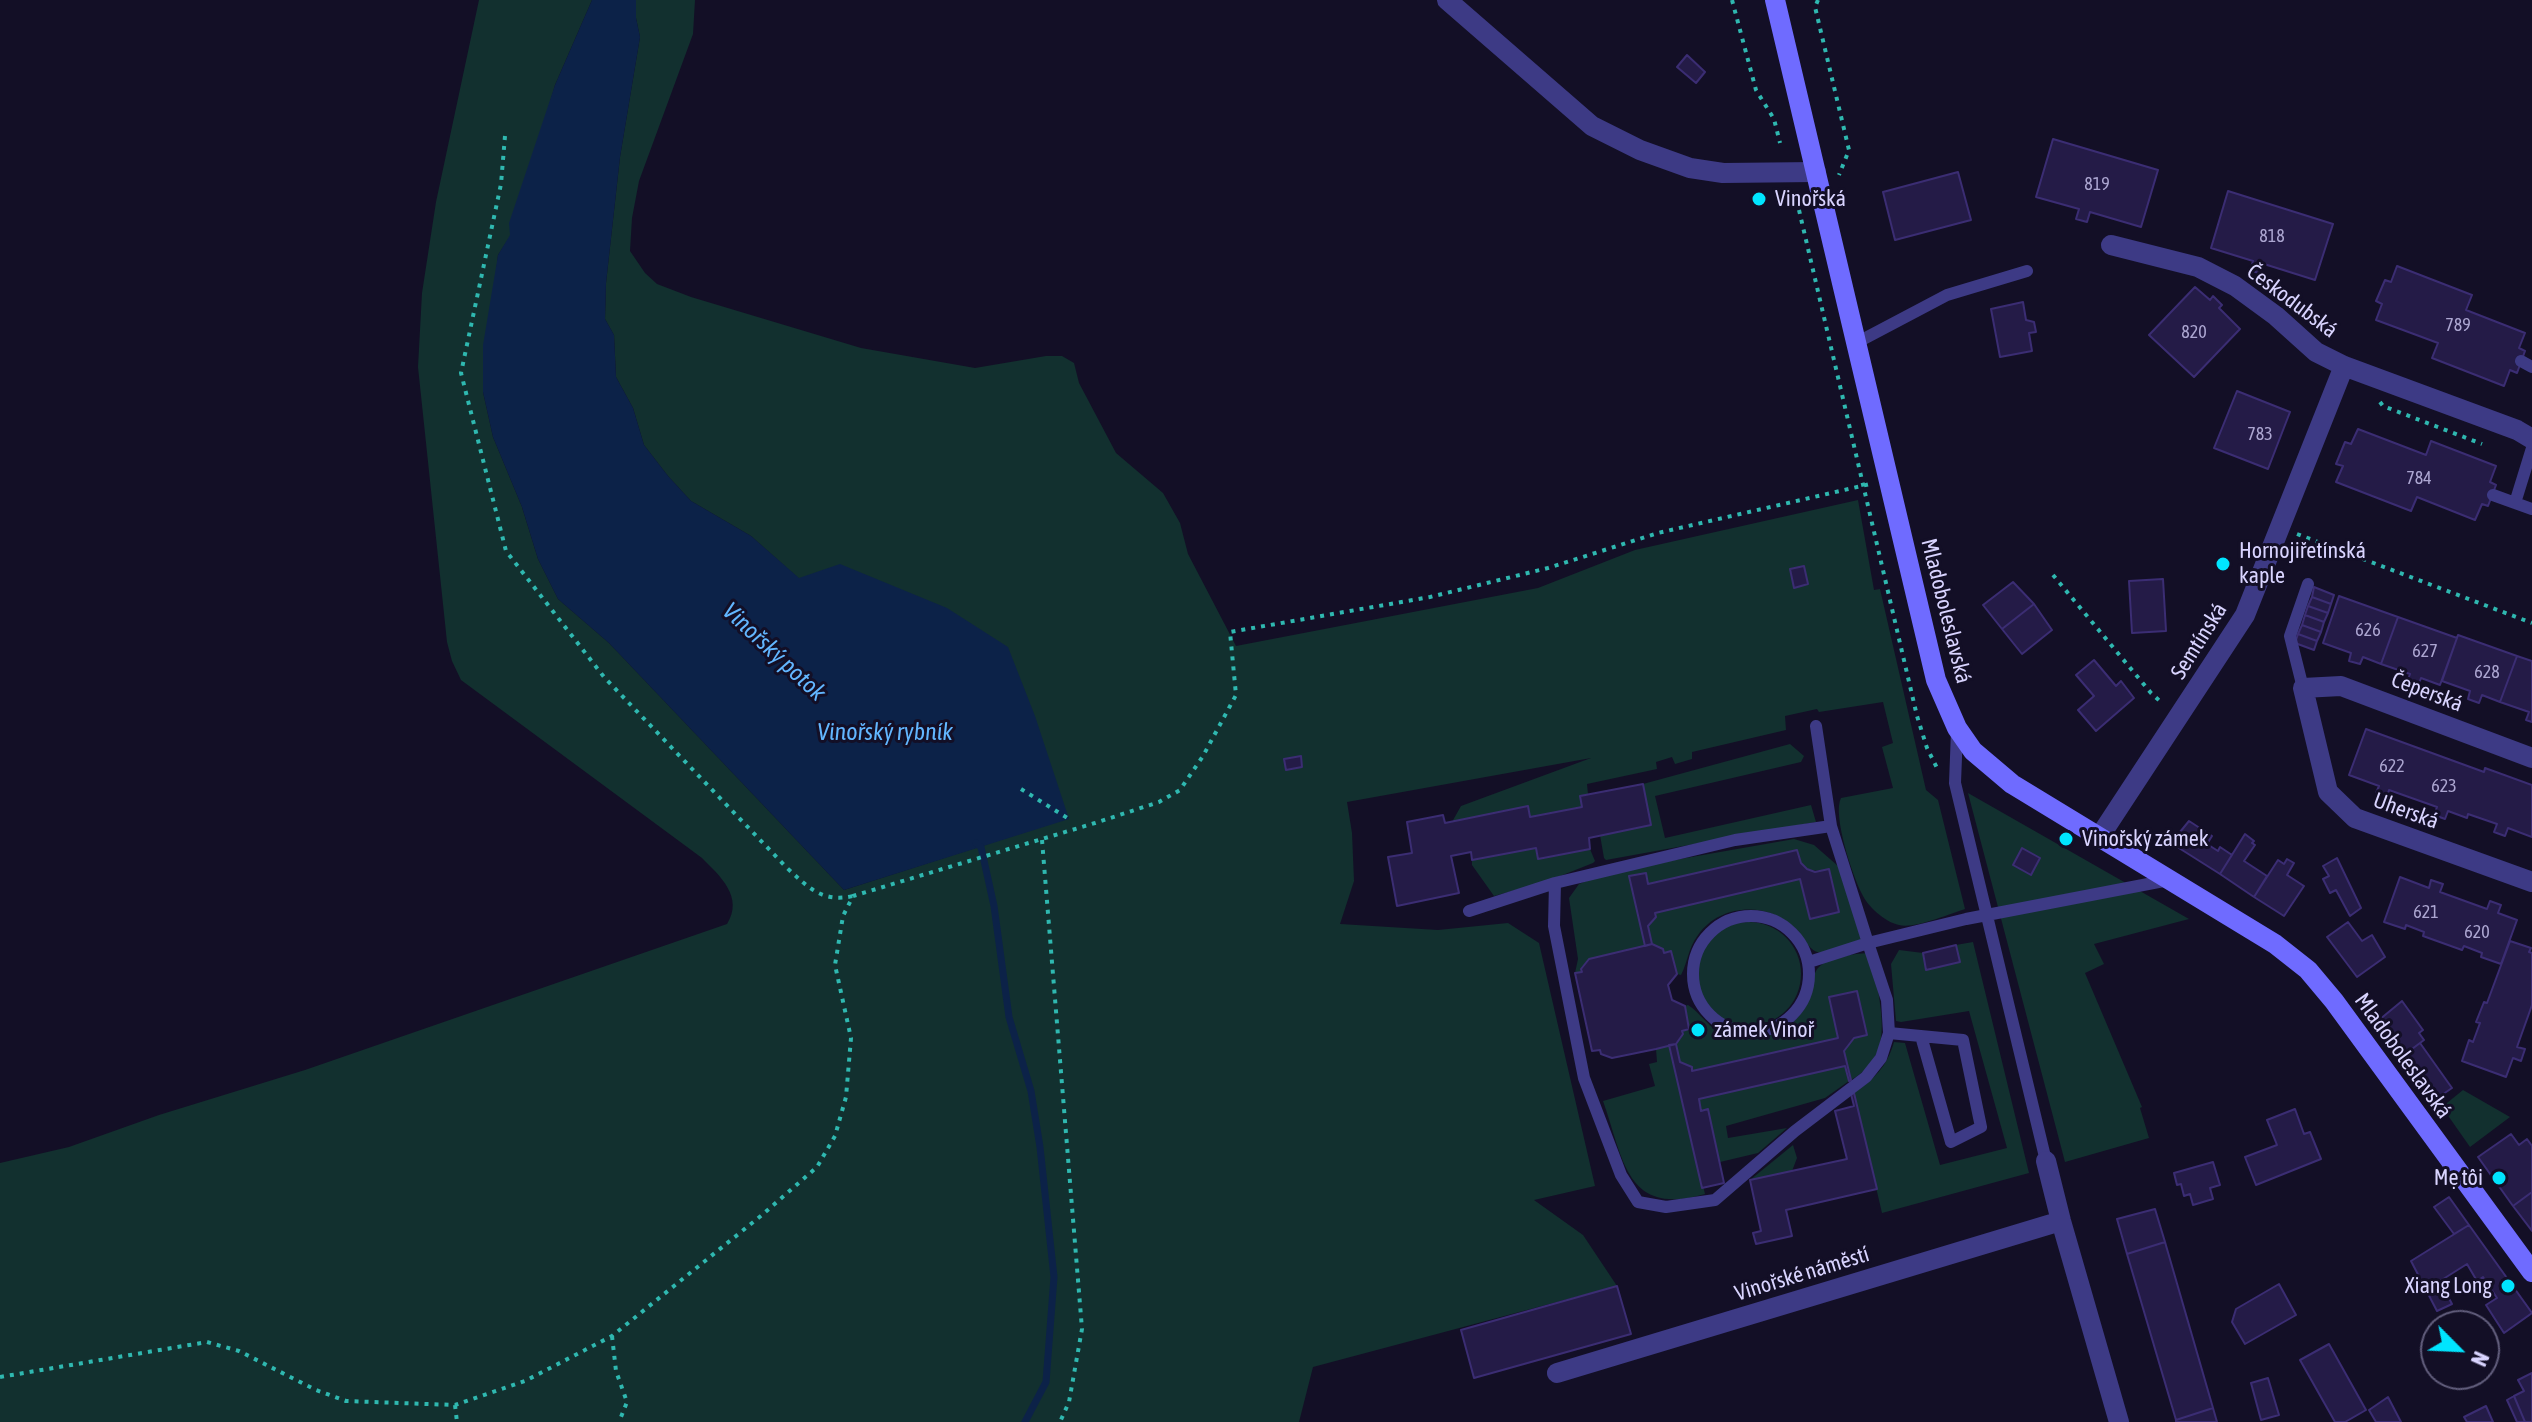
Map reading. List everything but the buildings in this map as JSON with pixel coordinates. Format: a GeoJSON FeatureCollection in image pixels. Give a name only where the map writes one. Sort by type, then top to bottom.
{"type":"FeatureCollection","features":[{"type":"Feature","properties":{"kind":"main road","name":"Mladoboleslavská"},"geometry":{"type":"LineString","coordinates":[[1775,0],[1936,680],[1957,728],[1973,751],[2012,784],[2275,944],[2308,970],[2334,1001],[2532,1272]]}},
{"type":"Feature","properties":{"kind":"street"},"geometry":{"type":"LineString","coordinates":[[1447,0],[1592,126],[1640,150],[1690,168],[1723,173],[1816,172]]}},
{"type":"Feature","properties":{"kind":"street","name":"Českodubská"},"geometry":{"type":"LineString","coordinates":[[2111,245],[2198,267],[2235,286],[2276,316],[2316,352],[2344,366],[2517,430],[2532,439]]}},
{"type":"Feature","properties":{"kind":"street","name":"Semtínská"},"geometry":{"type":"LineString","coordinates":[[2100,836],[2245,615],[2344,366]]}},
{"type":"Feature","properties":{"kind":"street","name":"Čeperská"},"geometry":{"type":"LineString","coordinates":[[2303,688],[2341,686],[2532,758]]}},
{"type":"Feature","properties":{"kind":"street","name":"Uherská"},"geometry":{"type":"LineString","coordinates":[[2303,688],[2328,792],[2355,818],[2532,882]]}},
{"type":"Feature","properties":{"kind":"street"},"geometry":{"type":"LineString","coordinates":[[2046,1161],[2119,1422]]}},
{"type":"Feature","properties":{"kind":"street","name":"Vinořské náměstí"},"geometry":{"type":"LineString","coordinates":[[1557,1373],[2061,1221]]}},
{"type":"Feature","properties":{"kind":"lane"},"geometry":{"type":"LineString","coordinates":[[1856,343],[1947,295],[2027,271]]}},
{"type":"Feature","properties":{"kind":"lane"},"geometry":{"type":"LineString","coordinates":[[2515,503],[2532,448]]}},
{"type":"Feature","properties":{"kind":"lane"},"geometry":{"type":"LineString","coordinates":[[2493,495],[2532,509]]}},
{"type":"Feature","properties":{"kind":"lane"},"geometry":{"type":"LineString","coordinates":[[2303,688],[2290,636],[2308,584]]}},
{"type":"Feature","properties":{"kind":"lane"},"geometry":{"type":"LineString","coordinates":[[1555,883],[1554,926],[1584,1078],[1621,1175],[1638,1202],[1666,1207],[1715,1200],[1795,1131],[1866,1077],[1881,1058],[1889,1033],[1887,1000],[1831,826],[1816,726]]}},
{"type":"Feature","properties":{"kind":"lane"},"geometry":{"type":"LineString","coordinates":[[1957,728],[1955,783],[2046,1161]]}},
{"type":"Feature","properties":{"kind":"lane"},"geometry":{"type":"LineString","coordinates":[[1469,911],[1555,883],[1735,840],[1831,826]]}},
{"type":"Feature","properties":{"kind":"lane"},"geometry":{"type":"LineString","coordinates":[[1809,962],[1868,943],[1988,915],[2170,880]]}},
{"type":"Feature","properties":{"kind":"lane"},"geometry":{"type":"LineString","coordinates":[[1758,915],[1775,920],[1791,930],[1803,945],[1809,962],[1810,982],[1803,1002],[1791,1017],[1764,1031],[1735,1031],[1716,1021],[1702,1007],[1694,989],[1693,968],[1697,951],[1707,935],[1722,923],[1739,916],[1758,915]]}},
{"type":"Feature","properties":{"kind":"lane"},"geometry":{"type":"LineString","coordinates":[[1889,1033],[1921,1036],[1963,1040],[1981,1127],[1951,1142],[1921,1036]]}},
{"type":"Feature","properties":{"kind":"path"},"geometry":{"type":"LineString","coordinates":[[1732,0],[1756,90],[1774,119],[1780,143]]}},
{"type":"Feature","properties":{"kind":"path"},"geometry":{"type":"LineString","coordinates":[[1818,0],[1815,7],[1849,150],[1838,177]]}},
{"type":"Feature","properties":{"kind":"path"},"geometry":{"type":"LineString","coordinates":[[505,136],[501,184],[461,373],[506,551],[604,677],[787,868],[813,892],[835,898],[853,896],[1042,840],[1159,802],[1180,790],[1203,756],[1236,695],[1230,632],[1430,597],[1548,568],[1658,533],[1863,486]]}},
{"type":"Feature","properties":{"kind":"path"},"geometry":{"type":"LineString","coordinates":[[1799,210],[1917,716],[1935,765],[1947,780],[1955,783]]}},
{"type":"Feature","properties":{"kind":"path"},"geometry":{"type":"LineString","coordinates":[[2378,400],[2383,406],[2482,444]]}},
{"type":"Feature","properties":{"kind":"path"},"geometry":{"type":"LineString","coordinates":[[2280,527],[2532,623]]}},
{"type":"Feature","properties":{"kind":"path"},"geometry":{"type":"LineString","coordinates":[[2053,575],[2151,693],[2179,717]]}},
{"type":"Feature","properties":{"kind":"path"},"geometry":{"type":"LineString","coordinates":[[1021,789],[1069,819]]}},
{"type":"Feature","properties":{"kind":"path"},"geometry":{"type":"LineString","coordinates":[[1042,840],[1082,1329],[1069,1402],[1060,1422]]}},
{"type":"Feature","properties":{"kind":"path"},"geometry":{"type":"LineString","coordinates":[[0,1377],[207,1342],[239,1351],[316,1390],[346,1401],[455,1405],[525,1381],[612,1336],[751,1225],[817,1167],[835,1136],[846,1097],[851,1038],[835,965],[843,916],[853,896]]}},
{"type":"Feature","properties":{"kind":"path"},"geometry":{"type":"LineString","coordinates":[[612,1336],[616,1371],[627,1402],[619,1422]]}},
{"type":"Feature","properties":{"kind":"path"},"geometry":{"type":"LineString","coordinates":[[455,1405],[457,1422]]}},
{"type":"Feature","properties":{"kind":"green space"},"geometry":{"type":"Polygon","coordinates":[[[479,0],[592,0],[555,85],[511,235],[498,255],[483,392],[493,437],[522,507],[538,559],[558,599],[609,643],[844,890],[1069,818],[751,536],[691,501],[644,445],[633,408],[616,377],[614,335],[605,319],[620,157],[640,37],[636,0],[695,0],[693,34],[639,181],[632,218],[630,251],[645,273],[657,284],[691,297],[861,348],[975,368],[1046,356],[1062,356],[1074,363],[1079,383],[1116,453],[1163,493],[1180,523],[1188,554],[1236,646],[1538,588],[1635,550],[1858,500],[1874,590],[1880,589],[1926,790],[1938,800],[1965,909],[1923,923],[1899,925],[1873,909],[1858,886],[1845,846],[1839,806],[1841,798],[1893,788],[1882,747],[1893,743],[1883,702],[1819,712],[1817,709],[1785,716],[1786,730],[1692,752],[1692,759],[1675,764],[1672,757],[1656,762],[1657,769],[1587,784],[1588,794],[1580,796],[1582,807],[1530,817],[1527,806],[1452,822],[1461,806],[1591,758],[1347,802],[1354,881],[1340,924],[1438,930],[1508,923],[1539,943],[1595,1186],[1534,1200],[1583,1235],[1617,1286],[1313,1367],[1299,1422],[0,1422],[0,1163],[69,1147],[159,1115],[305,1070],[727,924],[732,914],[728,888],[702,858],[461,680],[452,661],[447,642],[418,367],[422,293],[436,202],[479,0]]]}},
{"type":"Feature","properties":{"kind":"green space"},"geometry":{"type":"Polygon","coordinates":[[[1790,744],[1804,756],[1801,762],[1655,796],[1665,838],[1811,805],[1816,822],[1604,858],[1600,835],[1651,825],[1643,784],[1790,744]]]}},
{"type":"Feature","properties":{"kind":"green space"},"geometry":{"type":"Polygon","coordinates":[[[1968,793],[2189,919],[2094,944],[2104,964],[2085,973],[2142,1107],[2149,1138],[2065,1162],[1968,793]]]}},
{"type":"Feature","properties":{"kind":"green space"},"geometry":{"type":"Polygon","coordinates":[[[1794,839],[1814,845],[1838,866],[1864,940],[1832,951],[1818,952],[1810,948],[1785,920],[1759,910],[1745,910],[1732,912],[1707,924],[1695,940],[1681,975],[1677,974],[1671,952],[1664,953],[1663,949],[1652,944],[1648,926],[1656,917],[1655,913],[1800,879],[1810,919],[1839,912],[1829,869],[1816,871],[1807,868],[1797,850],[1648,884],[1646,873],[1641,926],[1645,946],[1589,959],[1581,968],[1582,972],[1575,973],[1578,959],[1569,898],[1579,884],[1612,871],[1794,839]]]}},
{"type":"Feature","properties":{"kind":"green space"},"geometry":{"type":"Polygon","coordinates":[[[1536,848],[1538,859],[1590,849],[1595,861],[1545,882],[1494,896],[1472,865],[1472,860],[1536,848]]]}},
{"type":"Feature","properties":{"kind":"green space"},"geometry":{"type":"Polygon","coordinates":[[[1749,922],[1769,926],[1786,937],[1797,954],[1801,974],[1797,994],[1786,1011],[1769,1022],[1749,1026],[1729,1022],[1712,1011],[1701,994],[1697,974],[1701,954],[1712,937],[1729,926],[1749,922]]]}},
{"type":"Feature","properties":{"kind":"green space"},"geometry":{"type":"Polygon","coordinates":[[[1973,942],[2029,1173],[1882,1213],[1854,1093],[1879,1072],[1894,1042],[1905,1043],[1940,1165],[2007,1148],[1969,1011],[1896,1021],[1891,964],[1899,950],[1923,953],[1927,970],[1959,962],[1956,945],[1973,942]]]}},
{"type":"Feature","properties":{"kind":"green space"},"geometry":{"type":"Polygon","coordinates":[[[1868,953],[1877,984],[1882,1033],[1877,1054],[1851,1080],[1844,1051],[1854,1038],[1867,1034],[1857,991],[1829,998],[1838,1038],[1692,1071],[1680,1062],[1676,1044],[1683,1035],[1682,1031],[1689,1029],[1685,1006],[1693,1008],[1714,1029],[1725,1035],[1762,1038],[1785,1028],[1803,1011],[1820,966],[1836,958],[1868,953]]]}},
{"type":"Feature","properties":{"kind":"green space"},"geometry":{"type":"Polygon","coordinates":[[[1669,1046],[1705,1194],[1679,1199],[1659,1197],[1644,1190],[1632,1178],[1603,1101],[1655,1086],[1649,1064],[1657,1062],[1656,1049],[1669,1046]]]}},
{"type":"Feature","properties":{"kind":"green space"},"geometry":{"type":"Polygon","coordinates":[[[1845,1066],[1849,1081],[1825,1098],[1726,1126],[1728,1138],[1787,1128],[1758,1153],[1720,1162],[1708,1110],[1701,1111],[1699,1099],[1845,1066]]]}},
{"type":"Feature","properties":{"kind":"green space"},"geometry":{"type":"Polygon","coordinates":[[[2463,1090],[2510,1117],[2470,1147],[2442,1107],[2463,1090]]]}},
{"type":"Feature","properties":{"kind":"green space"},"geometry":{"type":"Polygon","coordinates":[[[1793,1145],[1797,1158],[1792,1171],[1750,1180],[1793,1145]]]}},
{"type":"Feature","properties":{"kind":"water","name":"Vinořský rybník"},"geometry":{"type":"Polygon","coordinates":[[[592,0],[636,0],[640,37],[620,157],[605,319],[614,335],[616,377],[633,408],[644,445],[691,501],[751,536],[799,578],[840,564],[947,608],[1008,647],[1069,819],[844,890],[609,643],[558,599],[538,559],[522,507],[493,437],[483,392],[483,345],[498,255],[510,235],[509,223],[555,85],[592,0]]]}},
{"type":"Feature","properties":{"kind":"waterway","name":"Vinořský potok"},"geometry":{"type":"LineString","coordinates":[[976,843],[981,847],[994,906],[1009,1017],[1031,1091],[1054,1277],[1046,1382],[1025,1422]]}},
{"type":"Feature","properties":{"kind":"place","name":"Vinořská"},"geometry":{"type":"Point","coordinates":[1759,199]}},
{"type":"Feature","properties":{"kind":"place","name":"Hornojiřetínská kaple"},"geometry":{"type":"Point","coordinates":[2223,564]}},
{"type":"Feature","properties":{"kind":"place","name":"Vinořský zámek"},"geometry":{"type":"Point","coordinates":[2066,839]}},
{"type":"Feature","properties":{"kind":"place","name":"zámek Vinoř"},"geometry":{"type":"Point","coordinates":[1698,1030]}},
{"type":"Feature","properties":{"kind":"place","name":"Mẹ tôi"},"geometry":{"type":"Point","coordinates":[2499,1178]}},
{"type":"Feature","properties":{"kind":"place","name":"Xiang Long"},"geometry":{"type":"Point","coordinates":[2508,1286]}}]}
